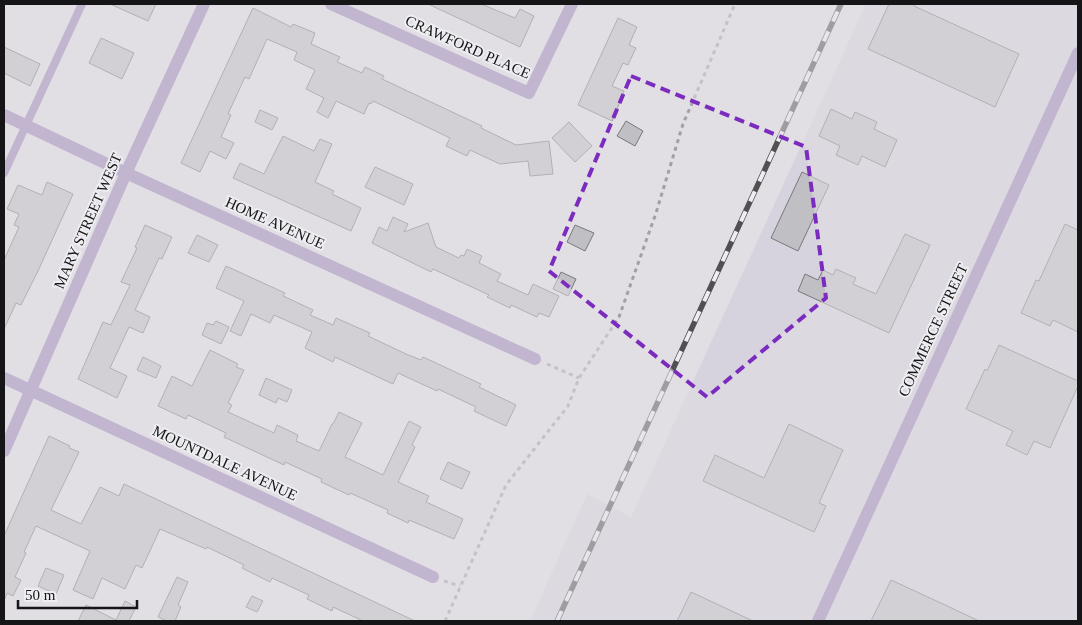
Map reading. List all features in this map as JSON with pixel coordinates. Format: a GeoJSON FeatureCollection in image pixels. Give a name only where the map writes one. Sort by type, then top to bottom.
{"type":"FeatureCollection","features":[{"type":"Feature","properties":{"kind":"street","name":"MARY STREET WEST"},"geometry":{"type":"LineString","coordinates":[[4,451],[32,391],[126,173],[204,4]]}},
{"type":"Feature","properties":{"kind":"street","name":"CRAWFORD PLACE"},"geometry":{"type":"LineString","coordinates":[[331,4],[529,93],[572,4]]}},
{"type":"Feature","properties":{"kind":"street","name":"COMMERCE STREET"},"geometry":{"type":"LineString","coordinates":[[818,621],[1078,53]]}},
{"type":"Feature","properties":{"kind":"street","name":"HOME AVENUE"},"geometry":{"type":"LineString","coordinates":[[4,115],[126,173],[535,359]]}},
{"type":"Feature","properties":{"kind":"street","name":"MOUNTDALE AVENUE"},"geometry":{"type":"LineString","coordinates":[[4,378],[433,577]]}},
{"type":"Feature","properties":{"kind":"lane"},"geometry":{"type":"LineString","coordinates":[[4,173],[82,4]]}},
{"type":"Feature","properties":{"kind":"path"},"geometry":{"type":"LineString","coordinates":[[445,621],[506,484],[568,406],[579,378],[618,317],[656,213],[683,124],[735,4]]}},
{"type":"Feature","properties":{"kind":"path"},"geometry":{"type":"LineString","coordinates":[[535,359],[579,378]]}},
{"type":"Feature","properties":{"kind":"highlighted area"},"geometry":{"type":"Polygon","coordinates":[[[631,76],[806,147],[826,298],[707,397],[549,271],[631,76]]]}},
{"type":"Feature","properties":{"kind":"shaded area"},"geometry":{"type":"Polygon","coordinates":[[[866,4],[1078,4],[1078,621],[530,621],[587,494],[631,517],[866,4]]]}},
{"type":"Feature","properties":{"kind":"building"},"geometry":{"type":"Polygon","coordinates":[[[110,4],[156,4],[148,21],[110,4]]]}},
{"type":"Feature","properties":{"kind":"building"},"geometry":{"type":"Polygon","coordinates":[[[428,4],[481,4],[515,18],[520,9],[534,16],[520,47],[428,4]]]}},
{"type":"Feature","properties":{"kind":"building"},"geometry":{"type":"Polygon","coordinates":[[[889,4],[914,4],[914,6],[1019,54],[995,107],[868,49],[889,4]]]}},
{"type":"Feature","properties":{"kind":"building"},"geometry":{"type":"Polygon","coordinates":[[[253,8],[291,27],[293,24],[315,33],[311,44],[340,57],[337,62],[362,73],[365,67],[384,76],[382,79],[482,126],[481,128],[516,145],[549,141],[553,174],[530,176],[528,161],[500,164],[470,150],[467,156],[446,146],[450,138],[373,101],[371,104],[369,103],[364,114],[336,101],[328,118],[317,112],[324,98],[306,89],[315,70],[294,60],[297,52],[267,39],[249,79],[245,77],[228,114],[231,115],[221,137],[234,143],[226,159],[210,151],[200,172],[181,163],[253,8]]]}},
{"type":"Feature","properties":{"kind":"building"},"geometry":{"type":"Polygon","coordinates":[[[618,18],[637,27],[629,45],[636,48],[628,65],[623,63],[612,86],[624,91],[612,121],[578,105],[618,18]]]}},
{"type":"Feature","properties":{"kind":"building"},"geometry":{"type":"Polygon","coordinates":[[[101,38],[134,53],[122,79],[89,63],[101,38]]]}},
{"type":"Feature","properties":{"kind":"building"},"geometry":{"type":"Polygon","coordinates":[[[4,47],[40,64],[30,86],[4,73],[4,47]]]}},
{"type":"Feature","properties":{"kind":"building"},"geometry":{"type":"Polygon","coordinates":[[[831,109],[852,119],[855,112],[877,122],[874,129],[897,140],[885,167],[862,156],[858,165],[836,155],[840,146],[819,136],[831,109]]]}},
{"type":"Feature","properties":{"kind":"building"},"geometry":{"type":"Polygon","coordinates":[[[260,110],[278,118],[272,130],[255,122],[260,110]]]}},
{"type":"Feature","properties":{"kind":"building"},"geometry":{"type":"Polygon","coordinates":[[[626,121],[643,131],[635,146],[617,136],[626,121]]]}},
{"type":"Feature","properties":{"kind":"building"},"geometry":{"type":"Polygon","coordinates":[[[569,122],[592,146],[575,162],[552,138],[569,122]]]}},
{"type":"Feature","properties":{"kind":"building"},"geometry":{"type":"Polygon","coordinates":[[[283,136],[314,151],[320,139],[332,144],[315,182],[334,191],[332,194],[361,208],[351,231],[233,178],[240,163],[264,174],[283,136]]]}},
{"type":"Feature","properties":{"kind":"building"},"geometry":{"type":"Polygon","coordinates":[[[375,167],[413,184],[404,205],[365,187],[375,167]]]}},
{"type":"Feature","properties":{"kind":"building"},"geometry":{"type":"Polygon","coordinates":[[[802,172],[829,185],[798,251],[771,238],[802,172]]]}},
{"type":"Feature","properties":{"kind":"building"},"geometry":{"type":"Polygon","coordinates":[[[47,182],[73,194],[21,305],[16,303],[4,329],[4,260],[19,227],[14,225],[19,214],[7,209],[18,185],[42,195],[47,182]]]}},
{"type":"Feature","properties":{"kind":"building"},"geometry":{"type":"Polygon","coordinates":[[[393,217],[408,224],[404,232],[428,223],[436,247],[459,258],[461,255],[464,256],[467,249],[482,256],[479,263],[501,274],[497,281],[528,295],[533,284],[559,296],[549,317],[539,313],[537,317],[511,305],[510,308],[487,297],[489,295],[433,269],[431,272],[372,243],[379,227],[387,231],[393,217]]]}},
{"type":"Feature","properties":{"kind":"building"},"geometry":{"type":"Polygon","coordinates":[[[1065,224],[1078,230],[1078,332],[1053,320],[1050,326],[1021,313],[1036,280],[1039,281],[1065,224]]]}},
{"type":"Feature","properties":{"kind":"building"},"geometry":{"type":"Polygon","coordinates":[[[145,225],[172,237],[162,259],[159,258],[135,310],[150,317],[143,333],[129,327],[110,368],[127,376],[117,398],[78,379],[103,322],[111,325],[130,285],[121,282],[137,248],[135,247],[145,225]]]}},
{"type":"Feature","properties":{"kind":"building"},"geometry":{"type":"Polygon","coordinates":[[[575,225],[594,233],[585,251],[567,242],[575,225]]]}},
{"type":"Feature","properties":{"kind":"building"},"geometry":{"type":"Polygon","coordinates":[[[905,234],[930,245],[889,333],[798,291],[805,274],[818,280],[823,270],[833,275],[836,269],[856,278],[853,284],[876,294],[905,234]]]}},
{"type":"Feature","properties":{"kind":"building"},"geometry":{"type":"Polygon","coordinates":[[[197,235],[218,245],[209,262],[188,253],[197,235]]]}},
{"type":"Feature","properties":{"kind":"building"},"geometry":{"type":"Polygon","coordinates":[[[226,266],[285,293],[283,296],[313,310],[310,315],[333,325],[336,318],[370,333],[368,336],[406,354],[421,360],[423,357],[481,384],[479,387],[516,405],[506,426],[474,411],[476,407],[398,373],[393,384],[335,357],[333,362],[305,348],[312,332],[274,315],[270,323],[251,314],[241,336],[230,331],[244,301],[216,288],[226,266]]]}},
{"type":"Feature","properties":{"kind":"building"},"geometry":{"type":"Polygon","coordinates":[[[561,272],[576,279],[568,296],[553,289],[561,272]]]}},
{"type":"Feature","properties":{"kind":"building"},"geometry":{"type":"Polygon","coordinates":[[[216,321],[229,327],[221,344],[202,335],[207,323],[213,325],[216,321]]]}},
{"type":"Feature","properties":{"kind":"building"},"geometry":{"type":"Polygon","coordinates":[[[999,345],[1078,381],[1078,386],[1050,448],[1034,441],[1027,455],[1006,445],[1013,431],[966,409],[999,345]]]}},
{"type":"Feature","properties":{"kind":"building"},"geometry":{"type":"Polygon","coordinates":[[[210,350],[238,364],[236,367],[244,370],[228,403],[232,405],[228,412],[274,433],[277,425],[298,435],[296,441],[319,451],[339,412],[362,423],[345,457],[383,475],[409,421],[421,427],[412,445],[415,447],[398,482],[429,496],[426,502],[463,519],[454,539],[409,520],[408,523],[387,513],[388,510],[321,482],[322,479],[285,462],[284,465],[224,437],[226,433],[188,415],[186,419],[158,406],[172,376],[192,386],[210,350]]]}},
{"type":"Feature","properties":{"kind":"building"},"geometry":{"type":"Polygon","coordinates":[[[143,357],[161,366],[156,378],[137,370],[143,357]]]}},
{"type":"Feature","properties":{"kind":"building"},"geometry":{"type":"Polygon","coordinates":[[[266,378],[292,390],[287,402],[278,398],[276,403],[259,395],[266,378]]]}},
{"type":"Feature","properties":{"kind":"building"},"geometry":{"type":"Polygon","coordinates":[[[789,424],[843,450],[819,503],[826,506],[814,532],[703,481],[715,455],[764,478],[789,424]]]}},
{"type":"Feature","properties":{"kind":"building"},"geometry":{"type":"Polygon","coordinates":[[[49,436],[79,452],[51,510],[81,524],[100,487],[119,496],[124,484],[415,621],[363,621],[333,607],[332,611],[307,599],[309,595],[272,578],[270,582],[242,568],[244,565],[207,547],[206,549],[160,529],[142,568],[136,565],[125,589],[102,578],[93,599],[73,590],[90,551],[36,526],[15,577],[21,580],[13,596],[7,593],[4,601],[4,536],[49,436]]]}},
{"type":"Feature","properties":{"kind":"building"},"geometry":{"type":"Polygon","coordinates":[[[448,462],[470,472],[462,489],[440,479],[448,462]]]}},
{"type":"Feature","properties":{"kind":"building"},"geometry":{"type":"Polygon","coordinates":[[[46,568],[64,575],[56,594],[38,586],[46,568]]]}},
{"type":"Feature","properties":{"kind":"building"},"geometry":{"type":"Polygon","coordinates":[[[177,577],[188,582],[178,605],[181,607],[175,621],[167,621],[158,617],[177,577]]]}},
{"type":"Feature","properties":{"kind":"building"},"geometry":{"type":"Polygon","coordinates":[[[891,580],[943,604],[979,621],[871,621],[891,580]]]}},
{"type":"Feature","properties":{"kind":"building"},"geometry":{"type":"Polygon","coordinates":[[[691,592],[753,621],[677,621],[691,592]]]}},
{"type":"Feature","properties":{"kind":"building"},"geometry":{"type":"Polygon","coordinates":[[[252,596],[263,601],[257,612],[246,607],[252,596]]]}},
{"type":"Feature","properties":{"kind":"building"},"geometry":{"type":"Polygon","coordinates":[[[125,601],[136,607],[129,621],[78,621],[86,605],[116,620],[125,601]]]}},
{"type":"Feature","properties":{"kind":"railway"},"geometry":{"type":"LineString","coordinates":[[557,621],[841,4]]}}]}
